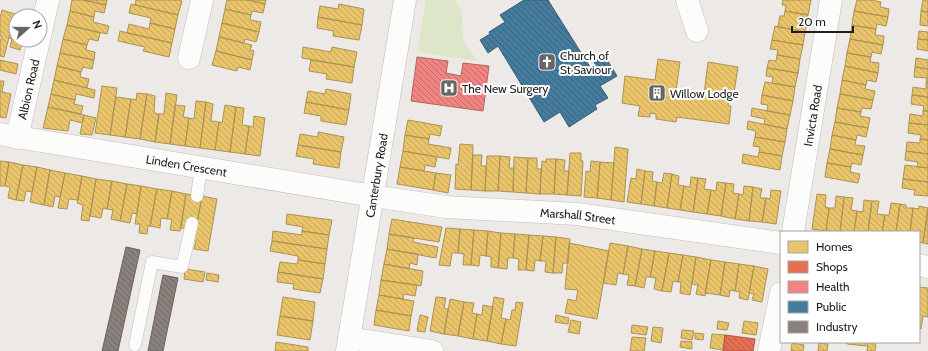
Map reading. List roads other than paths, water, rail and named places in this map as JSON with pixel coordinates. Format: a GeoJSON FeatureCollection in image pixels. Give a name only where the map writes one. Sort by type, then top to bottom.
{"type":"FeatureCollection","features":[{"type":"Feature","properties":{"kind":"street"},"geometry":{"type":"LineString","coordinates":[[189,58],[202,0]]}},
{"type":"Feature","properties":{"kind":"street","name":"Canterbury Road"},"geometry":{"type":"LineString","coordinates":[[348,344],[405,0]]}},
{"type":"Feature","properties":{"kind":"street"},"geometry":{"type":"LineString","coordinates":[[687,0],[697,31]]}},
{"type":"Feature","properties":{"kind":"street","name":"Invicta Road"},"geometry":{"type":"LineString","coordinates":[[793,231],[831,0]]}},
{"type":"Feature","properties":{"kind":"street","name":"Albion Road"},"geometry":{"type":"LineString","coordinates":[[9,136],[36,48]]}},
{"type":"Feature","properties":{"kind":"street","name":"Linden Crescent"},"geometry":{"type":"LineString","coordinates":[[9,136],[373,196]]}},
{"type":"Feature","properties":{"kind":"street","name":"Marshall Street"},"geometry":{"type":"LineString","coordinates":[[373,196],[446,207],[584,215],[780,243]]}},
{"type":"Feature","properties":{"kind":"street"},"geometry":{"type":"LineString","coordinates":[[770,351],[780,298]]}},
{"type":"Feature","properties":{"kind":"street"},"geometry":{"type":"LineString","coordinates":[[348,344],[432,351]]}},
{"type":"Feature","properties":{"kind":"lane"},"geometry":{"type":"LineString","coordinates":[[197,196],[200,167]]}},
{"type":"Feature","properties":{"kind":"lane"},"geometry":{"type":"LineString","coordinates":[[135,345],[152,262],[182,267],[192,223]]}},
{"type":"Feature","properties":{"kind":"place","name":"Church of St Saviour"},"geometry":{"type":"Point","coordinates":[547,62]}},
{"type":"Feature","properties":{"kind":"place","name":"The New Surgery"},"geometry":{"type":"Point","coordinates":[449,88]}},
{"type":"Feature","properties":{"kind":"place","name":"Willow Lodge"},"geometry":{"type":"Point","coordinates":[657,93]}}]}
